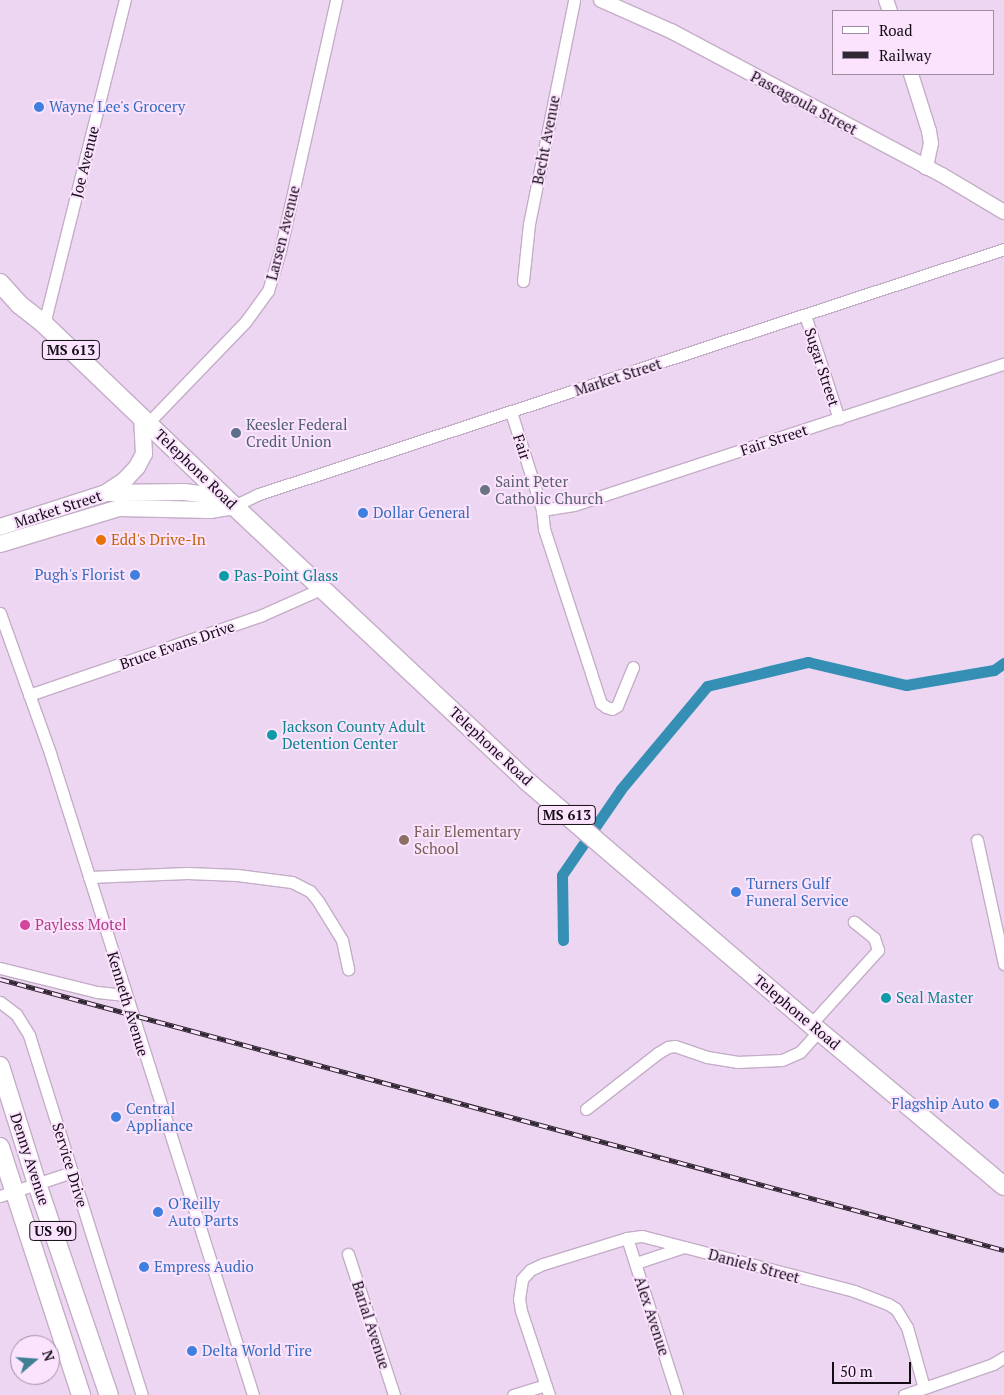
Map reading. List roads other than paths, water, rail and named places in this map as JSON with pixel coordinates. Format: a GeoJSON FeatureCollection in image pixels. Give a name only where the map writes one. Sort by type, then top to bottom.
{"type":"FeatureCollection","features":[{"type":"Feature","properties":{"kind":"main road","name":"Telephone Road"},"geometry":{"type":"LineString","coordinates":[[0,283],[20,305],[44,324],[234,506],[528,782],[815,1028],[1004,1186]]}},
{"type":"Feature","properties":{"kind":"main road"},"geometry":{"type":"LineString","coordinates":[[106,493],[124,481],[137,467],[144,454],[145,420]]}},
{"type":"Feature","properties":{"kind":"main road","name":"Market Street"},"geometry":{"type":"LineString","coordinates":[[0,527],[106,493],[184,492],[208,495],[234,506]]}},
{"type":"Feature","properties":{"kind":"main road","name":"Market Street"},"geometry":{"type":"LineString","coordinates":[[0,544],[119,508],[210,510],[234,506]]}},
{"type":"Feature","properties":{"kind":"main road","name":"Denny Avenue"},"geometry":{"type":"LineString","coordinates":[[0,1066],[37,1184],[109,1395]]}},
{"type":"Feature","properties":{"kind":"main road","name":"Denny Avenue"},"geometry":{"type":"LineString","coordinates":[[0,1147],[7,1194],[81,1395]]}},
{"type":"Feature","properties":{"kind":"street","name":"Joe Avenue"},"geometry":{"type":"LineString","coordinates":[[44,324],[125,0]]}},
{"type":"Feature","properties":{"kind":"street","name":"Larsen Avenue"},"geometry":{"type":"LineString","coordinates":[[145,420],[246,321],[268,290],[280,251],[336,0]]}},
{"type":"Feature","properties":{"kind":"street","name":"Becht Avenue"},"geometry":{"type":"LineString","coordinates":[[523,281],[529,224],[574,0]]}},
{"type":"Feature","properties":{"kind":"street","name":"Pascagoula Street"},"geometry":{"type":"LineString","coordinates":[[601,0],[671,30],[926,167],[1004,212]]}},
{"type":"Feature","properties":{"kind":"street"},"geometry":{"type":"LineString","coordinates":[[910,75],[929,131],[931,144],[926,167]]}},
{"type":"Feature","properties":{"kind":"street","name":"Market Street"},"geometry":{"type":"LineString","coordinates":[[234,506],[259,494],[1004,249]]}},
{"type":"Feature","properties":{"kind":"street","name":"Sugar Street"},"geometry":{"type":"LineString","coordinates":[[805,315],[839,420]]}},
{"type":"Feature","properties":{"kind":"street","name":"Fair Street"},"geometry":{"type":"LineString","coordinates":[[542,510],[574,505],[839,420],[1004,364]]}},
{"type":"Feature","properties":{"kind":"street","name":"Fair"},"geometry":{"type":"LineString","coordinates":[[511,412],[542,510],[544,529],[601,703],[606,707],[612,709],[617,706],[633,667]]}},
{"type":"Feature","properties":{"kind":"street","name":"Bruce Evans Drive"},"geometry":{"type":"LineString","coordinates":[[29,695],[262,615],[323,588]]}},
{"type":"Feature","properties":{"kind":"street","name":"Kenneth Avenue"},"geometry":{"type":"LineString","coordinates":[[0,613],[50,753],[253,1395]]}},
{"type":"Feature","properties":{"kind":"street"},"geometry":{"type":"LineString","coordinates":[[977,840],[1004,964]]}},
{"type":"Feature","properties":{"kind":"street"},"geometry":{"type":"LineString","coordinates":[[89,877],[187,873],[237,874],[292,882],[310,891],[318,901],[342,940],[348,969]]}},
{"type":"Feature","properties":{"kind":"street"},"geometry":{"type":"LineString","coordinates":[[586,1109],[668,1047],[675,1046],[707,1057],[737,1062],[782,1060],[800,1052],[815,1028],[878,950],[874,938],[854,922]]}},
{"type":"Feature","properties":{"kind":"street"},"geometry":{"type":"LineString","coordinates":[[0,968],[97,992],[125,995]]}},
{"type":"Feature","properties":{"kind":"street","name":"Service Drive"},"geometry":{"type":"LineString","coordinates":[[0,1002],[16,1014],[29,1035],[142,1395]]}},
{"type":"Feature","properties":{"kind":"street"},"geometry":{"type":"LineString","coordinates":[[7,1194],[72,1172]]}},
{"type":"Feature","properties":{"kind":"street","name":"Daniels Street"},"geometry":{"type":"LineString","coordinates":[[547,1390],[519,1299],[522,1279],[530,1270],[542,1264],[627,1238],[642,1236],[854,1291],[896,1309],[907,1327],[924,1388]]}},
{"type":"Feature","properties":{"kind":"street","name":"Alex Avenue"},"geometry":{"type":"LineString","coordinates":[[627,1238],[678,1395]]}},
{"type":"Feature","properties":{"kind":"street"},"geometry":{"type":"LineString","coordinates":[[636,1263],[684,1247]]}},
{"type":"Feature","properties":{"kind":"street","name":"Barial Avenue"},"geometry":{"type":"LineString","coordinates":[[348,1254],[394,1395]]}},
{"type":"Feature","properties":{"kind":"street"},"geometry":{"type":"LineString","coordinates":[[904,1395],[993,1364],[1004,1357]]}},
{"type":"Feature","properties":{"kind":"street"},"geometry":{"type":"LineString","coordinates":[[513,1395],[547,1390]]}},
{"type":"Feature","properties":{"kind":"waterway"},"geometry":{"type":"LineString","coordinates":[[563,940],[562,875],[621,789],[707,686],[808,662],[906,685],[994,670],[1004,663]]}},
{"type":"Feature","properties":{"kind":"railway"},"geometry":{"type":"LineString","coordinates":[[0,979],[1004,1250]]}},
{"type":"Feature","properties":{"kind":"place","name":"Wayne Lee's Grocery"},"geometry":{"type":"Point","coordinates":[39,107]}},
{"type":"Feature","properties":{"kind":"place","name":"Keesler Federal Credit Union"},"geometry":{"type":"Point","coordinates":[236,433]}},
{"type":"Feature","properties":{"kind":"place","name":"Saint Peter Catholic Church"},"geometry":{"type":"Point","coordinates":[485,490]}},
{"type":"Feature","properties":{"kind":"place","name":"Dollar General"},"geometry":{"type":"Point","coordinates":[363,513]}},
{"type":"Feature","properties":{"kind":"place","name":"Edd's Drive-In"},"geometry":{"type":"Point","coordinates":[101,540]}},
{"type":"Feature","properties":{"kind":"place","name":"Pugh's Florist"},"geometry":{"type":"Point","coordinates":[135,575]}},
{"type":"Feature","properties":{"kind":"place","name":"Pas-Point Glass"},"geometry":{"type":"Point","coordinates":[224,576]}},
{"type":"Feature","properties":{"kind":"place","name":"Jackson County Adult Detention Center"},"geometry":{"type":"Point","coordinates":[272,735]}},
{"type":"Feature","properties":{"kind":"place","name":"Fair Elementary School"},"geometry":{"type":"Point","coordinates":[404,840]}},
{"type":"Feature","properties":{"kind":"place","name":"Turners Gulf Funeral Service"},"geometry":{"type":"Point","coordinates":[736,892]}},
{"type":"Feature","properties":{"kind":"place","name":"Payless Motel"},"geometry":{"type":"Point","coordinates":[25,925]}},
{"type":"Feature","properties":{"kind":"place","name":"Seal Master"},"geometry":{"type":"Point","coordinates":[886,998]}},
{"type":"Feature","properties":{"kind":"place","name":"Flagship Auto"},"geometry":{"type":"Point","coordinates":[994,1104]}},
{"type":"Feature","properties":{"kind":"place","name":"Central Appliance"},"geometry":{"type":"Point","coordinates":[116,1117]}},
{"type":"Feature","properties":{"kind":"place","name":"O'Reilly Auto Parts"},"geometry":{"type":"Point","coordinates":[158,1212]}},
{"type":"Feature","properties":{"kind":"place","name":"Empress Audio"},"geometry":{"type":"Point","coordinates":[144,1267]}},
{"type":"Feature","properties":{"kind":"place","name":"Delta World Tire"},"geometry":{"type":"Point","coordinates":[192,1351]}}]}
